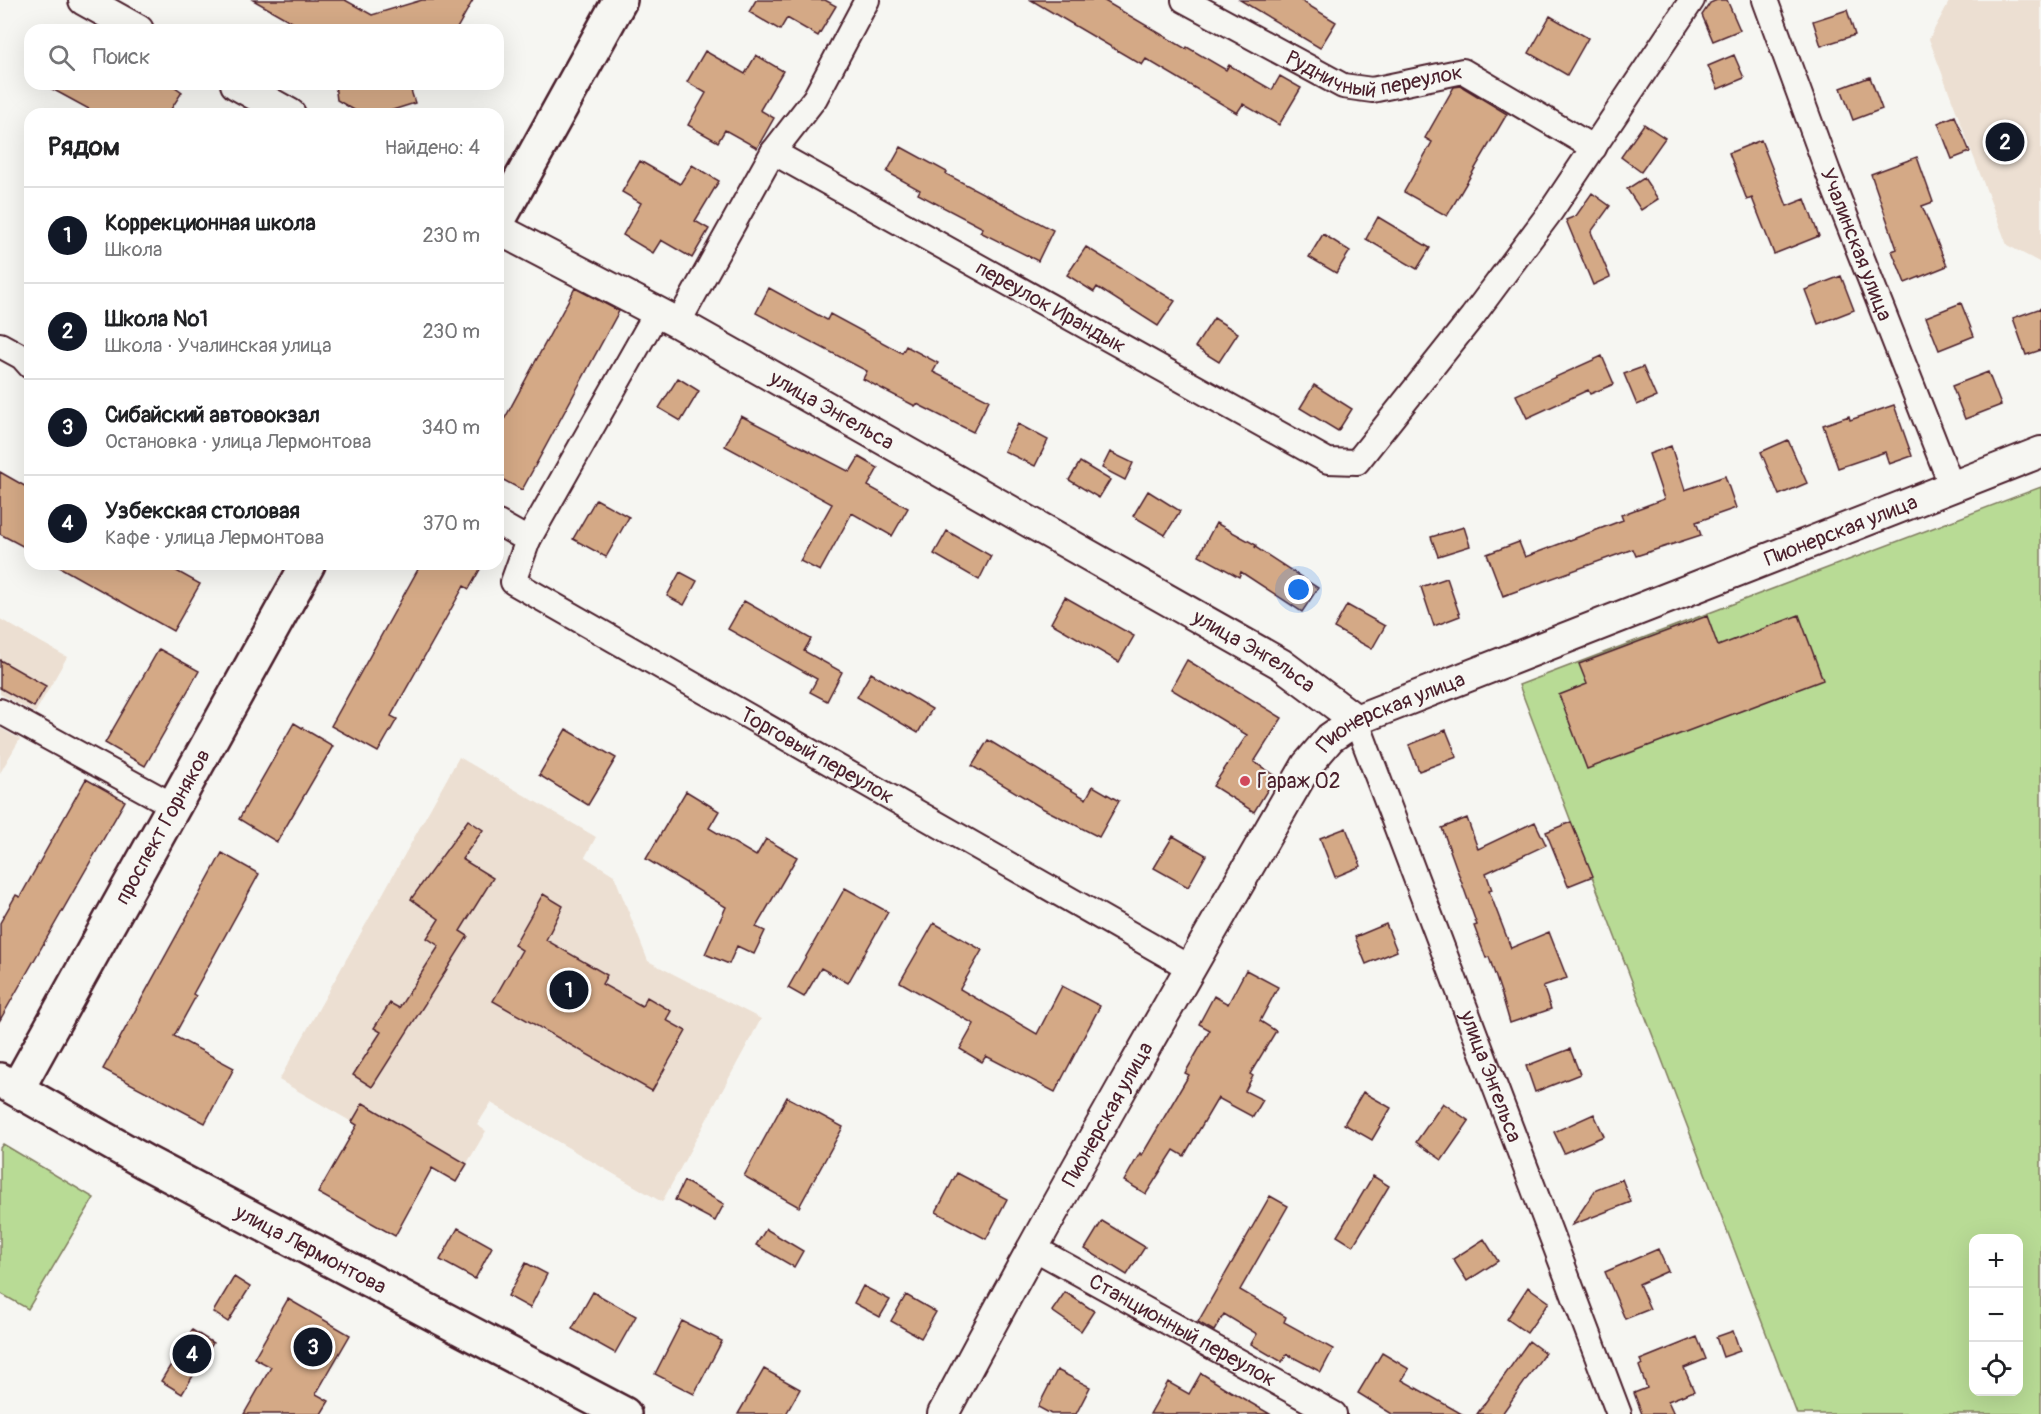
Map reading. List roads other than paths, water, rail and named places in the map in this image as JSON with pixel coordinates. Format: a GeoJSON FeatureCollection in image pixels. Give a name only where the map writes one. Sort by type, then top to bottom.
{"type":"FeatureCollection","features":[{"type":"Feature","properties":{"kind":"main road"},"geometry":{"type":"LineString","coordinates":[[504,210],[620,0]]}},
{"type":"Feature","properties":{"kind":"main road","name":"проспект Горняков"},"geometry":{"type":"LineString","coordinates":[[8,1084],[174,806],[305,570]]}},
{"type":"Feature","properties":{"kind":"main road","name":"улица Лермонтова"},"geometry":{"type":"LineString","coordinates":[[8,1084],[145,1162],[624,1414]]}},
{"type":"Feature","properties":{"kind":"street"},"geometry":{"type":"LineString","coordinates":[[84,0],[127,24]]}},
{"type":"Feature","properties":{"kind":"street"},"geometry":{"type":"LineString","coordinates":[[504,526],[528,540],[773,152],[815,98],[867,0]]}},
{"type":"Feature","properties":{"kind":"street","name":"Рудничный переулок"},"geometry":{"type":"LineString","coordinates":[[1184,0],[1343,86],[1372,90],[1463,71],[1594,148]]}},
{"type":"Feature","properties":{"kind":"street"},"geometry":{"type":"LineString","coordinates":[[1594,148],[1692,0]]}},
{"type":"Feature","properties":{"kind":"street","name":"Учалинская улица"},"geometry":{"type":"LineString","coordinates":[[1765,0],[1828,172],[1952,487]]}},
{"type":"Feature","properties":{"kind":"street"},"geometry":{"type":"LineString","coordinates":[[247,90],[279,108]]}},
{"type":"Feature","properties":{"kind":"street","name":"переулок Ирандык"},"geometry":{"type":"LineString","coordinates":[[773,152],[1328,461],[1357,462],[1472,317],[1594,148]]}},
{"type":"Feature","properties":{"kind":"street","name":"улица Энгельса"},"geometry":{"type":"LineString","coordinates":[[504,232],[667,318],[1281,664],[1356,720],[1618,1414]]}},
{"type":"Feature","properties":{"kind":"street"},"geometry":{"type":"LineString","coordinates":[[0,345],[24,359]]}},
{"type":"Feature","properties":{"kind":"street","name":"Пионерская улица"},"geometry":{"type":"LineString","coordinates":[[943,1414],[1032,1247],[1190,968],[1307,765],[1330,738],[1356,720],[2041,452]]}},
{"type":"Feature","properties":{"kind":"street","name":"Торговый переулок"},"geometry":{"type":"LineString","coordinates":[[528,540],[513,582],[1190,968]]}},
{"type":"Feature","properties":{"kind":"street"},"geometry":{"type":"LineString","coordinates":[[0,711],[174,806]]}},
{"type":"Feature","properties":{"kind":"street","name":"Станционный переулок"},"geometry":{"type":"LineString","coordinates":[[1032,1247],[1334,1414]]}},
{"type":"Feature","properties":{"kind":"place","name":"Школа №1"},"geometry":{"type":"Point","coordinates":[2005,142]}},
{"type":"Feature","properties":{"kind":"place","name":"Гараж 02"},"geometry":{"type":"Point","coordinates":[1245,781]}},
{"type":"Feature","properties":{"kind":"place","name":"Коррекционная школа"},"geometry":{"type":"Point","coordinates":[569,990]}},
{"type":"Feature","properties":{"kind":"place","name":"Сибайский автовокзал"},"geometry":{"type":"Point","coordinates":[313,1347]}},
{"type":"Feature","properties":{"kind":"place","name":"Узбекская столовая"},"geometry":{"type":"Point","coordinates":[192,1354]}}]}
